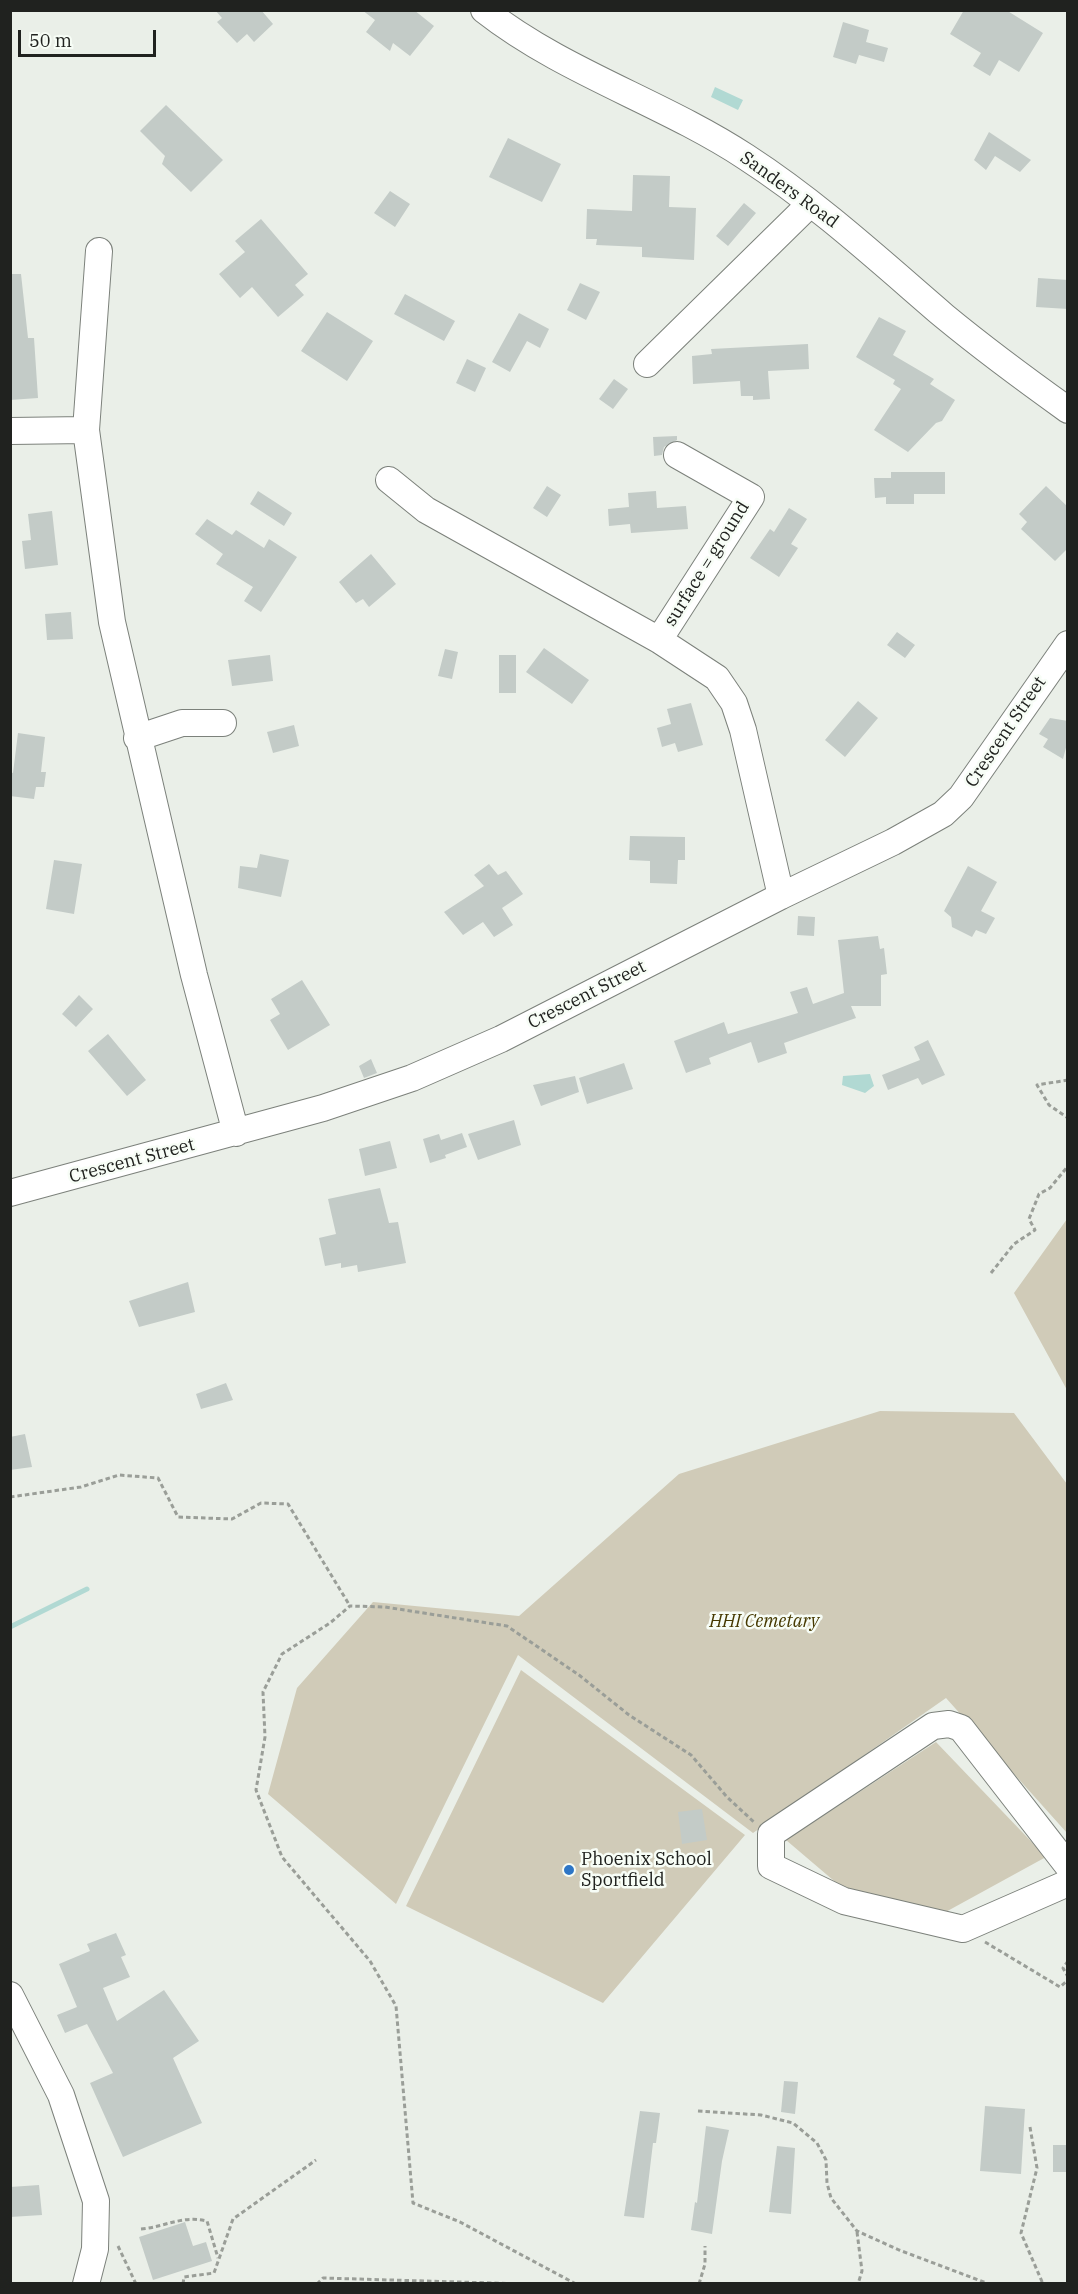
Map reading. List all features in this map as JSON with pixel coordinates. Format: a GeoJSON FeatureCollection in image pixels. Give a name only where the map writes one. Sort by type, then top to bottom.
{"type":"FeatureCollection","features":[{"type":"Feature","properties":{"kind":"street","name":"Sanders Road"},"geometry":{"type":"LineString","coordinates":[[484,10],[547,52],[709,134],[810,204],[946,317],[1068,410]]}},
{"type":"Feature","properties":{"kind":"street"},"geometry":{"type":"LineString","coordinates":[[646,364],[810,204]]}},
{"type":"Feature","properties":{"kind":"street"},"geometry":{"type":"LineString","coordinates":[[99,251],[86,430],[112,621],[137,738],[236,1133]]}},
{"type":"Feature","properties":{"kind":"street"},"geometry":{"type":"LineString","coordinates":[[10,431],[86,430]]}},
{"type":"Feature","properties":{"kind":"street","name":"surface = ground"},"geometry":{"type":"LineString","coordinates":[[659,640],[751,497],[677,455]]}},
{"type":"Feature","properties":{"kind":"street"},"geometry":{"type":"LineString","coordinates":[[389,480],[426,510],[659,640],[717,678],[734,703],[781,896]]}},
{"type":"Feature","properties":{"kind":"street","name":"Crescent Street"},"geometry":{"type":"LineString","coordinates":[[10,1193],[323,1108],[432,1070],[501,1039],[781,896],[893,842],[943,814],[961,797],[1068,644]]}},
{"type":"Feature","properties":{"kind":"street"},"geometry":{"type":"LineString","coordinates":[[137,738],[182,723],[223,723]]}},
{"type":"Feature","properties":{"kind":"street"},"geometry":{"type":"LineString","coordinates":[[1068,1866],[961,1728],[949,1724],[933,1726],[771,1834],[771,1866],[844,1901],[963,1929],[1068,1883]]}},
{"type":"Feature","properties":{"kind":"street"},"geometry":{"type":"LineString","coordinates":[[10,1995],[61,2096],[96,2201],[95,2248],[86,2283]]}},
{"type":"Feature","properties":{"kind":"path"},"geometry":{"type":"LineString","coordinates":[[1068,1080],[1037,1085],[1049,1105],[1068,1118]]}},
{"type":"Feature","properties":{"kind":"path"},"geometry":{"type":"LineString","coordinates":[[991,1273],[1014,1244],[1035,1230],[1029,1219],[1039,1194],[1050,1188],[1068,1166]]}},
{"type":"Feature","properties":{"kind":"path"},"geometry":{"type":"LineString","coordinates":[[10,1497],[81,1487],[118,1474],[158,1478],[178,1517],[232,1519],[261,1503],[288,1504],[350,1606]]}},
{"type":"Feature","properties":{"kind":"path"},"geometry":{"type":"LineString","coordinates":[[576,2283],[460,2222],[413,2204],[396,2006],[370,1961],[282,1857],[256,1790],[265,1737],[263,1692],[282,1654],[330,1623],[350,1606],[386,1607],[507,1626],[579,1675],[628,1714],[691,1755],[750,1820],[771,1834]]}},
{"type":"Feature","properties":{"kind":"path"},"geometry":{"type":"LineString","coordinates":[[963,1929],[1060,1987],[1068,1978],[1063,1968],[1068,1961]]}},
{"type":"Feature","properties":{"kind":"path"},"geometry":{"type":"LineString","coordinates":[[698,2111],[760,2115],[793,2123],[817,2143],[826,2160],[827,2183],[831,2198],[857,2231],[899,2250],[989,2283]]}},
{"type":"Feature","properties":{"kind":"path"},"geometry":{"type":"LineString","coordinates":[[1030,2127],[1037,2168],[1021,2233],[1043,2283]]}},
{"type":"Feature","properties":{"kind":"path"},"geometry":{"type":"LineString","coordinates":[[183,2283],[184,2277],[214,2273],[233,2219],[316,2160]]}},
{"type":"Feature","properties":{"kind":"path"},"geometry":{"type":"LineString","coordinates":[[141,2229],[153,2228],[183,2218],[207,2221],[218,2260]]}},
{"type":"Feature","properties":{"kind":"path"},"geometry":{"type":"LineString","coordinates":[[857,2231],[862,2271],[858,2283]]}},
{"type":"Feature","properties":{"kind":"path"},"geometry":{"type":"LineString","coordinates":[[699,2283],[705,2264],[705,2246]]}},
{"type":"Feature","properties":{"kind":"path"},"geometry":{"type":"LineString","coordinates":[[317,2283],[323,2278],[526,2283]]}},
{"type":"Feature","properties":{"kind":"green space"},"geometry":{"type":"Polygon","coordinates":[[[1067,1219],[1067,1390],[1014,1293],[1067,1219]]]}},
{"type":"Feature","properties":{"kind":"green space","name":"HHI Cemetary"},"geometry":{"type":"Polygon","coordinates":[[[880,1411],[1014,1413],[1067,1484],[1067,1833],[946,1698],[753,1833],[518,1655],[396,1904],[268,1794],[297,1688],[373,1602],[519,1616],[679,1474],[880,1411]]]}},
{"type":"Feature","properties":{"kind":"green space","name":"Phoenix School Sportfield"},"geometry":{"type":"Polygon","coordinates":[[[521,1670],[745,1835],[603,2003],[406,1906],[521,1670]]]}},
{"type":"Feature","properties":{"kind":"green space"},"geometry":{"type":"Polygon","coordinates":[[[936,1742],[1046,1857],[942,1914],[840,1886],[786,1840],[936,1742]]]}},
{"type":"Feature","properties":{"kind":"water"},"geometry":{"type":"Polygon","coordinates":[[[715,87],[743,100],[738,110],[711,97],[715,87]]]}},
{"type":"Feature","properties":{"kind":"water"},"geometry":{"type":"Polygon","coordinates":[[[870,1074],[874,1086],[865,1093],[842,1085],[843,1076],[870,1074]]]}},
{"type":"Feature","properties":{"kind":"building"},"geometry":{"type":"Polygon","coordinates":[[[215,10],[261,10],[273,24],[254,42],[247,34],[237,43],[217,22],[222,18],[215,10]]]}},
{"type":"Feature","properties":{"kind":"building"},"geometry":{"type":"Polygon","coordinates":[[[362,10],[414,10],[434,26],[410,56],[393,43],[390,51],[366,32],[375,20],[362,10]]]}},
{"type":"Feature","properties":{"kind":"building"},"geometry":{"type":"Polygon","coordinates":[[[964,10],[1006,10],[1043,33],[1019,72],[999,60],[990,76],[973,66],[981,53],[950,34],[964,10]]]}},
{"type":"Feature","properties":{"kind":"building"},"geometry":{"type":"Polygon","coordinates":[[[843,22],[869,30],[866,42],[888,48],[884,62],[859,55],[856,64],[833,57],[843,22]]]}},
{"type":"Feature","properties":{"kind":"building"},"geometry":{"type":"Polygon","coordinates":[[[166,105],[223,160],[191,192],[162,164],[165,156],[140,131],[166,105]]]}},
{"type":"Feature","properties":{"kind":"building"},"geometry":{"type":"Polygon","coordinates":[[[989,132],[1031,160],[1020,172],[995,156],[986,170],[974,160],[989,132]]]}},
{"type":"Feature","properties":{"kind":"building"},"geometry":{"type":"Polygon","coordinates":[[[508,138],[561,164],[542,202],[489,177],[508,138]]]}},
{"type":"Feature","properties":{"kind":"building"},"geometry":{"type":"Polygon","coordinates":[[[633,175],[670,176],[669,207],[696,208],[694,260],[642,257],[642,247],[596,245],[597,239],[586,239],[587,209],[632,211],[633,175]]]}},
{"type":"Feature","properties":{"kind":"building"},"geometry":{"type":"Polygon","coordinates":[[[390,191],[410,204],[395,227],[374,213],[390,191]]]}},
{"type":"Feature","properties":{"kind":"building"},"geometry":{"type":"Polygon","coordinates":[[[744,203],[756,213],[728,246],[716,236],[744,203]]]}},
{"type":"Feature","properties":{"kind":"building"},"geometry":{"type":"Polygon","coordinates":[[[261,219],[308,274],[295,285],[304,295],[278,317],[252,287],[240,298],[219,274],[245,252],[235,241],[261,219]]]}},
{"type":"Feature","properties":{"kind":"building"},"geometry":{"type":"Polygon","coordinates":[[[10,274],[21,274],[28,338],[34,338],[38,398],[10,400],[10,274]]]}},
{"type":"Feature","properties":{"kind":"building"},"geometry":{"type":"Polygon","coordinates":[[[1038,278],[1068,280],[1068,309],[1036,307],[1038,278]]]}},
{"type":"Feature","properties":{"kind":"building"},"geometry":{"type":"Polygon","coordinates":[[[580,283],[600,292],[586,320],[567,310],[580,283]]]}},
{"type":"Feature","properties":{"kind":"building"},"geometry":{"type":"Polygon","coordinates":[[[405,294],[455,321],[444,341],[394,314],[405,294]]]}},
{"type":"Feature","properties":{"kind":"building"},"geometry":{"type":"Polygon","coordinates":[[[327,312],[373,341],[347,381],[301,351],[327,312]]]}},
{"type":"Feature","properties":{"kind":"building"},"geometry":{"type":"Polygon","coordinates":[[[519,313],[549,329],[540,348],[527,341],[510,372],[492,362],[519,313]]]}},
{"type":"Feature","properties":{"kind":"building"},"geometry":{"type":"Polygon","coordinates":[[[879,317],[906,331],[893,355],[934,379],[930,384],[955,400],[942,421],[936,423],[908,452],[874,430],[901,389],[893,384],[895,380],[856,357],[879,317]]]}},
{"type":"Feature","properties":{"kind":"building"},"geometry":{"type":"Polygon","coordinates":[[[808,344],[809,369],[768,371],[770,399],[753,400],[753,396],[741,396],[740,381],[693,384],[692,356],[712,354],[711,349],[808,344]]]}},
{"type":"Feature","properties":{"kind":"building"},"geometry":{"type":"Polygon","coordinates":[[[467,359],[486,368],[475,392],[456,383],[467,359]]]}},
{"type":"Feature","properties":{"kind":"building"},"geometry":{"type":"Polygon","coordinates":[[[614,379],[628,389],[613,409],[599,399],[614,379]]]}},
{"type":"Feature","properties":{"kind":"building"},"geometry":{"type":"Polygon","coordinates":[[[677,436],[677,440],[664,447],[662,455],[654,456],[653,437],[677,436]]]}},
{"type":"Feature","properties":{"kind":"building"},"geometry":{"type":"Polygon","coordinates":[[[891,472],[945,472],[945,494],[914,494],[914,504],[886,504],[886,497],[875,498],[874,478],[891,478],[891,472]]]}},
{"type":"Feature","properties":{"kind":"building"},"geometry":{"type":"Polygon","coordinates":[[[547,486],[561,495],[547,517],[533,508],[547,486]]]}},
{"type":"Feature","properties":{"kind":"building"},"geometry":{"type":"Polygon","coordinates":[[[1046,486],[1068,507],[1068,548],[1055,561],[1021,529],[1027,522],[1019,514],[1046,486]]]}},
{"type":"Feature","properties":{"kind":"building"},"geometry":{"type":"Polygon","coordinates":[[[258,491],[292,513],[284,526],[250,504],[258,491]]]}},
{"type":"Feature","properties":{"kind":"building"},"geometry":{"type":"Polygon","coordinates":[[[656,491],[657,508],[686,506],[688,529],[631,533],[630,524],[609,526],[608,509],[629,507],[628,493],[656,491]]]}},
{"type":"Feature","properties":{"kind":"building"},"geometry":{"type":"Polygon","coordinates":[[[789,508],[807,519],[791,544],[798,548],[779,577],[750,558],[770,529],[774,532],[789,508]]]}},
{"type":"Feature","properties":{"kind":"building"},"geometry":{"type":"Polygon","coordinates":[[[52,511],[58,565],[25,569],[22,541],[31,540],[28,514],[52,511]]]}},
{"type":"Feature","properties":{"kind":"building"},"geometry":{"type":"Polygon","coordinates":[[[207,519],[232,535],[236,530],[264,548],[269,539],[297,557],[261,612],[244,601],[253,587],[216,564],[223,554],[195,534],[207,519]]]}},
{"type":"Feature","properties":{"kind":"building"},"geometry":{"type":"Polygon","coordinates":[[[371,554],[396,584],[369,607],[363,599],[356,603],[339,582],[371,554]]]}},
{"type":"Feature","properties":{"kind":"building"},"geometry":{"type":"Polygon","coordinates":[[[71,612],[73,639],[47,640],[45,614],[71,612]]]}},
{"type":"Feature","properties":{"kind":"building"},"geometry":{"type":"Polygon","coordinates":[[[897,632],[915,645],[905,658],[887,645],[897,632]]]}},
{"type":"Feature","properties":{"kind":"building"},"geometry":{"type":"Polygon","coordinates":[[[544,648],[589,680],[572,704],[526,672],[544,648]]]}},
{"type":"Feature","properties":{"kind":"building"},"geometry":{"type":"Polygon","coordinates":[[[445,649],[458,652],[452,679],[438,676],[445,649]]]}},
{"type":"Feature","properties":{"kind":"building"},"geometry":{"type":"Polygon","coordinates":[[[270,655],[273,681],[232,686],[228,660],[270,655]]]}},
{"type":"Feature","properties":{"kind":"building"},"geometry":{"type":"Polygon","coordinates":[[[499,655],[516,655],[516,693],[499,693],[499,655]]]}},
{"type":"Feature","properties":{"kind":"building"},"geometry":{"type":"Polygon","coordinates":[[[858,701],[878,718],[845,757],[825,740],[858,701]]]}},
{"type":"Feature","properties":{"kind":"building"},"geometry":{"type":"Polygon","coordinates":[[[691,703],[703,745],[678,752],[675,743],[662,747],[657,728],[671,724],[667,709],[691,703]]]}},
{"type":"Feature","properties":{"kind":"building"},"geometry":{"type":"Polygon","coordinates":[[[1050,718],[1068,721],[1068,740],[1063,759],[1043,747],[1048,739],[1039,734],[1050,718]]]}},
{"type":"Feature","properties":{"kind":"building"},"geometry":{"type":"Polygon","coordinates":[[[294,725],[299,746],[273,753],[267,732],[294,725]]]}},
{"type":"Feature","properties":{"kind":"building"},"geometry":{"type":"Polygon","coordinates":[[[18,733],[45,737],[41,772],[46,772],[44,787],[36,787],[34,799],[10,796],[10,772],[13,773],[18,733]]]}},
{"type":"Feature","properties":{"kind":"building"},"geometry":{"type":"Polygon","coordinates":[[[630,836],[685,837],[685,860],[678,860],[677,884],[650,883],[650,861],[629,860],[630,836]]]}},
{"type":"Feature","properties":{"kind":"building"},"geometry":{"type":"Polygon","coordinates":[[[260,854],[289,860],[281,897],[238,888],[240,866],[257,868],[260,854]]]}},
{"type":"Feature","properties":{"kind":"building"},"geometry":{"type":"Polygon","coordinates":[[[54,860],[82,864],[74,914],[46,909],[54,860]]]}},
{"type":"Feature","properties":{"kind":"building"},"geometry":{"type":"Polygon","coordinates":[[[489,864],[498,875],[506,871],[523,894],[502,908],[513,925],[494,937],[483,922],[463,935],[444,912],[484,886],[474,875],[489,864]]]}},
{"type":"Feature","properties":{"kind":"building"},"geometry":{"type":"Polygon","coordinates":[[[968,866],[997,882],[981,911],[995,918],[986,934],[976,930],[972,937],[952,927],[951,917],[944,911],[968,866]]]}},
{"type":"Feature","properties":{"kind":"building"},"geometry":{"type":"Polygon","coordinates":[[[798,916],[815,917],[814,936],[797,935],[798,916]]]}},
{"type":"Feature","properties":{"kind":"building"},"geometry":{"type":"Polygon","coordinates":[[[878,936],[880,949],[884,948],[887,974],[881,975],[881,1006],[851,1006],[856,1018],[784,1043],[787,1053],[758,1063],[751,1042],[709,1058],[711,1064],[686,1073],[674,1041],[724,1022],[728,1034],[798,1013],[790,992],[807,987],[813,1004],[844,993],[838,940],[878,936]]]}},
{"type":"Feature","properties":{"kind":"building"},"geometry":{"type":"Polygon","coordinates":[[[302,980],[330,1025],[288,1050],[270,1020],[280,1014],[271,999],[302,980]]]}},
{"type":"Feature","properties":{"kind":"building"},"geometry":{"type":"Polygon","coordinates":[[[79,995],[93,1009],[76,1027],[62,1014],[79,995]]]}},
{"type":"Feature","properties":{"kind":"building"},"geometry":{"type":"Polygon","coordinates":[[[108,1034],[146,1080],[127,1096],[88,1051],[108,1034]]]}},
{"type":"Feature","properties":{"kind":"building"},"geometry":{"type":"Polygon","coordinates":[[[928,1040],[945,1075],[922,1085],[918,1078],[888,1090],[882,1075],[920,1060],[914,1047],[928,1040]]]}},
{"type":"Feature","properties":{"kind":"building"},"geometry":{"type":"Polygon","coordinates":[[[371,1059],[377,1073],[364,1078],[359,1066],[371,1059]]]}},
{"type":"Feature","properties":{"kind":"building"},"geometry":{"type":"Polygon","coordinates":[[[624,1063],[633,1089],[587,1104],[579,1078],[624,1063]]]}},
{"type":"Feature","properties":{"kind":"building"},"geometry":{"type":"Polygon","coordinates":[[[575,1076],[579,1092],[541,1106],[533,1085],[575,1076]]]}},
{"type":"Feature","properties":{"kind":"building"},"geometry":{"type":"Polygon","coordinates":[[[514,1120],[521,1145],[478,1160],[468,1134],[514,1120]]]}},
{"type":"Feature","properties":{"kind":"building"},"geometry":{"type":"Polygon","coordinates":[[[462,1133],[467,1147],[430,1163],[423,1139],[439,1134],[441,1140],[462,1133]]]}},
{"type":"Feature","properties":{"kind":"building"},"geometry":{"type":"Polygon","coordinates":[[[390,1141],[397,1168],[365,1176],[359,1149],[390,1141]]]}},
{"type":"Feature","properties":{"kind":"building"},"geometry":{"type":"Polygon","coordinates":[[[380,1188],[389,1223],[398,1222],[406,1263],[358,1272],[357,1265],[341,1268],[341,1263],[325,1266],[319,1238],[336,1234],[328,1199],[380,1188]]]}},
{"type":"Feature","properties":{"kind":"building"},"geometry":{"type":"Polygon","coordinates":[[[188,1282],[195,1312],[139,1327],[129,1301],[188,1282]]]}},
{"type":"Feature","properties":{"kind":"building"},"geometry":{"type":"Polygon","coordinates":[[[226,1383],[233,1400],[201,1409],[196,1394],[226,1383]]]}},
{"type":"Feature","properties":{"kind":"building"},"geometry":{"type":"Polygon","coordinates":[[[25,1434],[32,1467],[10,1470],[10,1437],[25,1434]]]}},
{"type":"Feature","properties":{"kind":"building"},"geometry":{"type":"Polygon","coordinates":[[[702,1809],[707,1840],[682,1844],[678,1812],[702,1809]]]}},
{"type":"Feature","properties":{"kind":"building"},"geometry":{"type":"Polygon","coordinates":[[[116,1933],[126,1955],[121,1957],[130,1977],[103,1988],[117,2021],[164,1990],[199,2041],[173,2058],[202,2123],[123,2157],[90,2083],[113,2073],[87,2024],[65,2033],[57,2015],[77,2007],[59,1964],[90,1951],[87,1944],[116,1933]]]}},
{"type":"Feature","properties":{"kind":"building"},"geometry":{"type":"Polygon","coordinates":[[[784,2081],[798,2082],[795,2114],[781,2112],[784,2081]]]}},
{"type":"Feature","properties":{"kind":"building"},"geometry":{"type":"Polygon","coordinates":[[[985,2106],[1025,2109],[1021,2174],[980,2171],[985,2106]]]}},
{"type":"Feature","properties":{"kind":"building"},"geometry":{"type":"Polygon","coordinates":[[[640,2111],[660,2113],[656,2143],[653,2143],[644,2218],[624,2216],[640,2111]]]}},
{"type":"Feature","properties":{"kind":"building"},"geometry":{"type":"Polygon","coordinates":[[[706,2126],[729,2130],[722,2161],[712,2234],[691,2230],[695,2202],[697,2203],[706,2126]]]}},
{"type":"Feature","properties":{"kind":"building"},"geometry":{"type":"Polygon","coordinates":[[[1053,2145],[1067,2145],[1067,2172],[1053,2172],[1053,2145]]]}},
{"type":"Feature","properties":{"kind":"building"},"geometry":{"type":"Polygon","coordinates":[[[777,2146],[795,2148],[791,2214],[769,2212],[777,2146]]]}},
{"type":"Feature","properties":{"kind":"building"},"geometry":{"type":"Polygon","coordinates":[[[39,2185],[42,2215],[10,2217],[10,2187],[39,2185]]]}},
{"type":"Feature","properties":{"kind":"building"},"geometry":{"type":"Polygon","coordinates":[[[185,2222],[193,2246],[206,2242],[212,2261],[153,2280],[139,2237],[185,2222]]]}},
{"type":"Feature","properties":{"kind":"waterway"},"geometry":{"type":"LineString","coordinates":[[10,1627],[87,1589]]}},
{"type":"Feature","properties":{"kind":"place","name":"Phoenix School Sportfield"},"geometry":{"type":"Point","coordinates":[569,1870]}}]}
